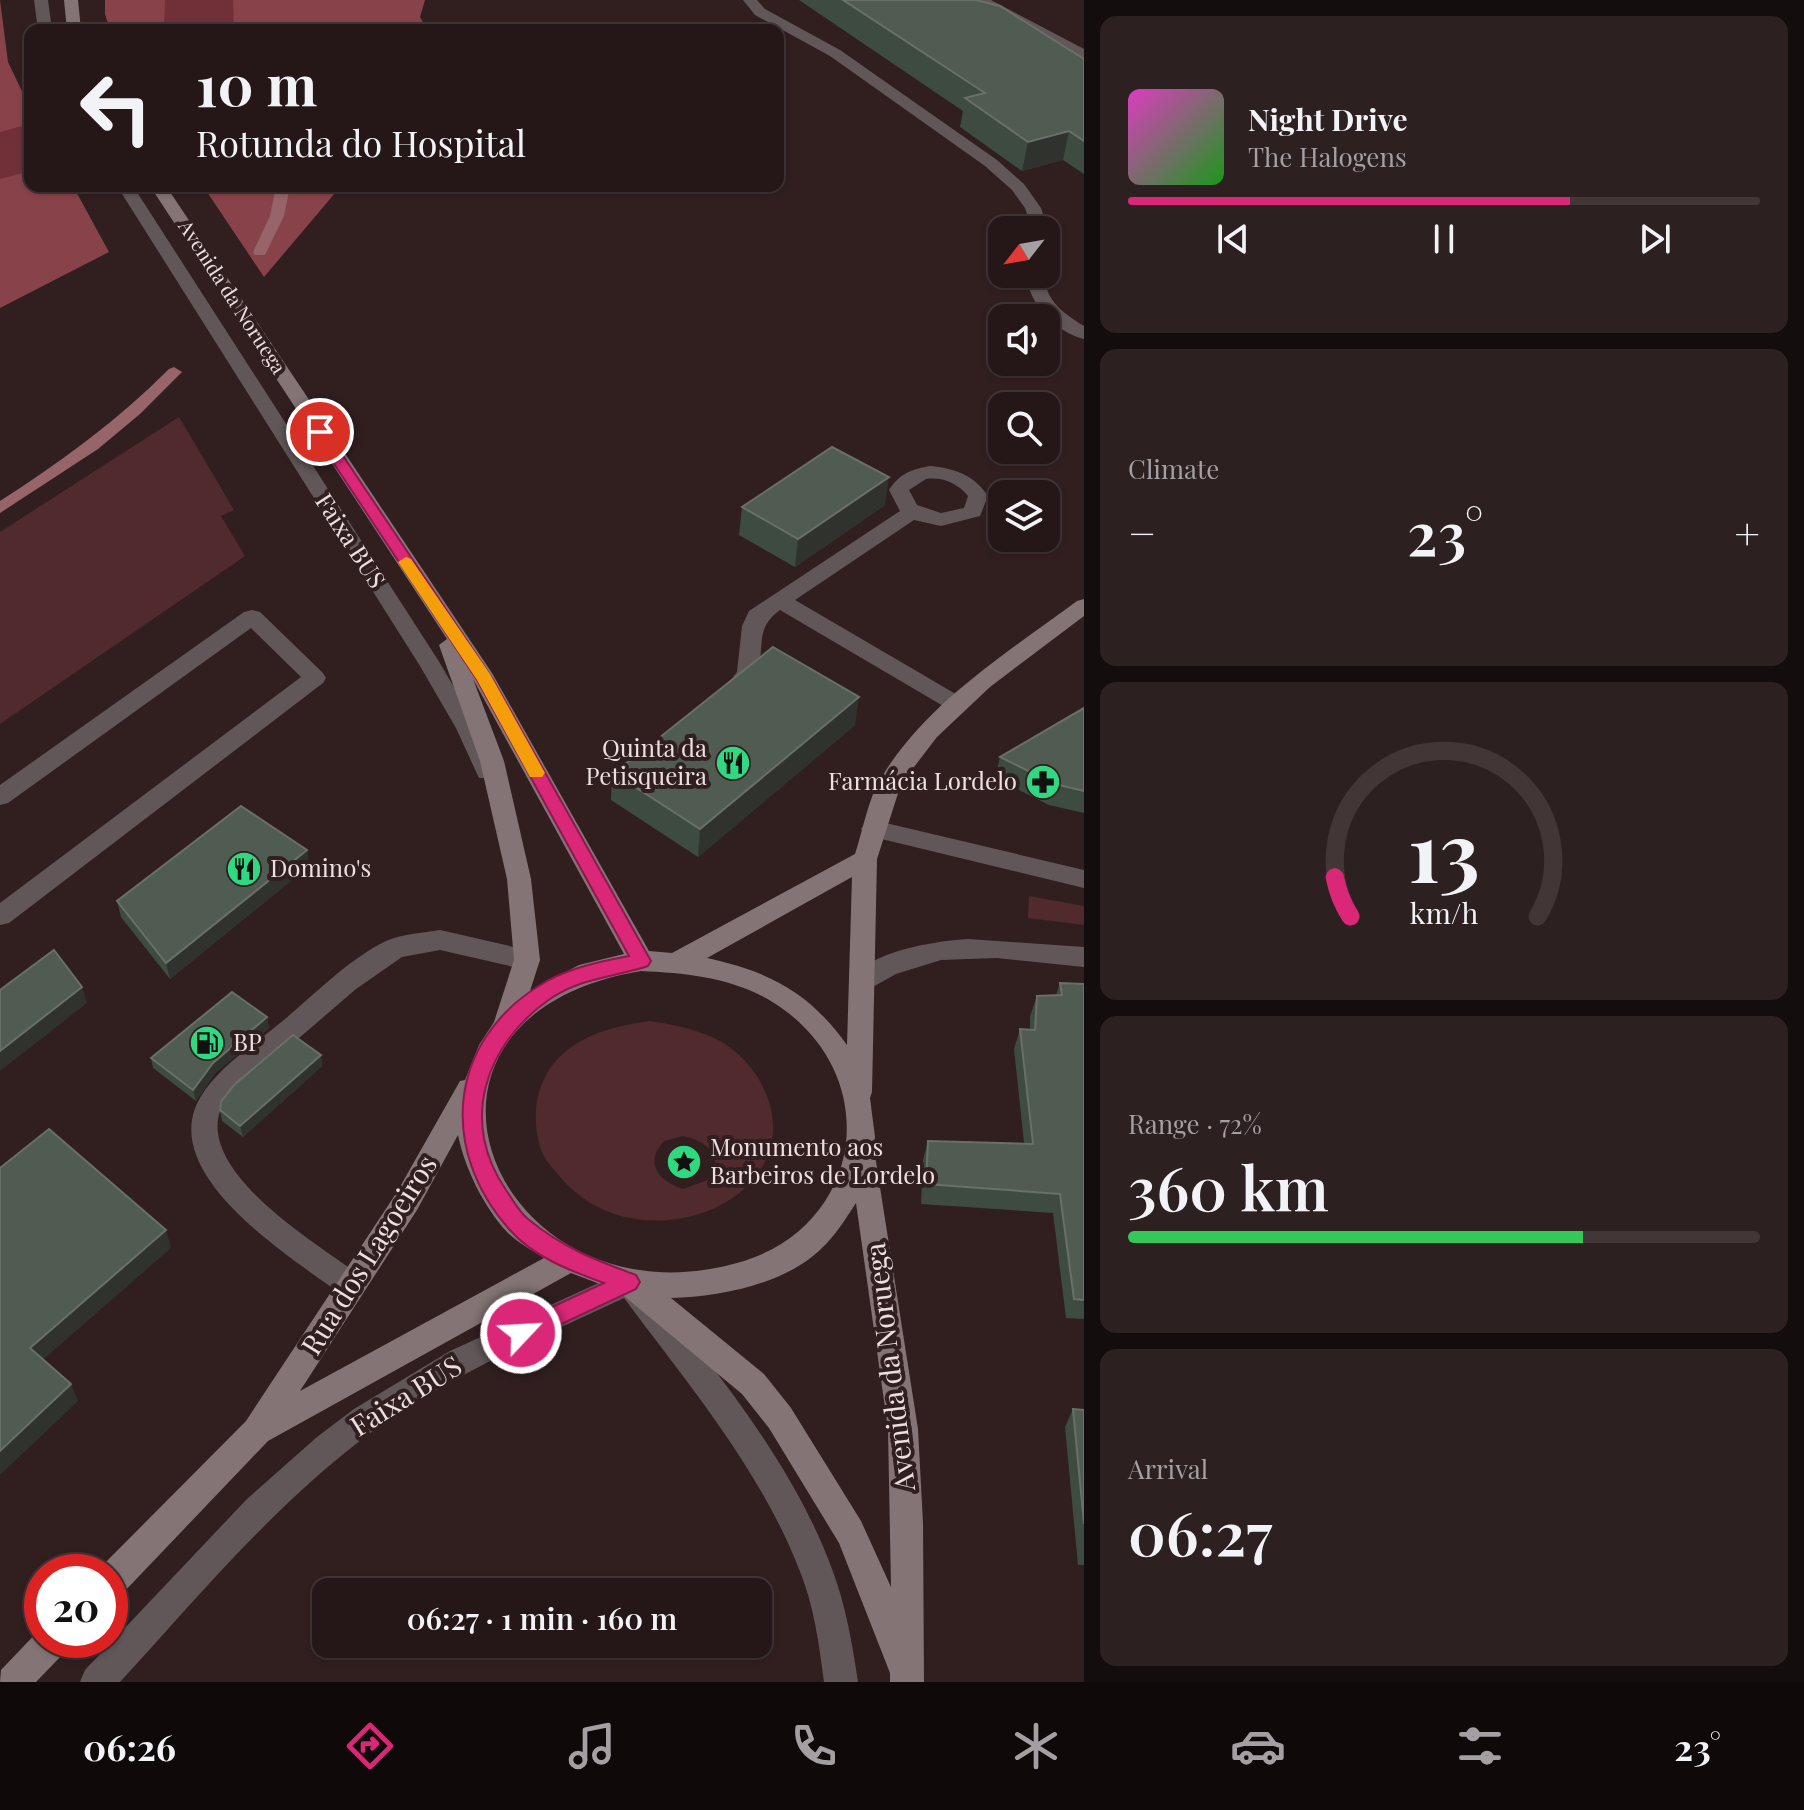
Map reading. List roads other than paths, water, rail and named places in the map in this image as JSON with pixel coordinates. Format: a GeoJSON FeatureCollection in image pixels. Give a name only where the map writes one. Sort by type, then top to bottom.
{"type":"FeatureCollection","features":[{"type":"Feature","properties":{"kind":"main road"},"geometry":{"type":"LineString","coordinates":[[71,0],[73,24]]}},
{"type":"Feature","properties":{"kind":"main road","name":"Avenida da Noruega"},"geometry":{"type":"LineString","coordinates":[[162,192],[484,678],[641,961]]}},
{"type":"Feature","properties":{"kind":"main road","name":"Avenida da Noruega"},"geometry":{"type":"LineString","coordinates":[[907,1680],[907,1523],[903,1429],[862,1152],[859,1099],[865,859],[873,829],[897,773],[929,731],[982,682],[1084,606]]}},
{"type":"Feature","properties":{"kind":"main road","name":"Avenida da Noruega"},"geometry":{"type":"LineString","coordinates":[[436,609],[481,728],[509,824],[519,879],[527,960],[507,1023]]}},
{"type":"Feature","properties":{"kind":"main road"},"geometry":{"type":"LineString","coordinates":[[679,961],[865,859]]}},
{"type":"Feature","properties":{"kind":"main road"},"geometry":{"type":"LineString","coordinates":[[507,1023],[544,992],[591,971],[641,961],[679,961],[750,979],[800,1008],[837,1050],[859,1099]]}},
{"type":"Feature","properties":{"kind":"main road","name":"Rua dos Lagoeiros"},"geometry":{"type":"LineString","coordinates":[[128,1564],[257,1431],[407,1201],[477,1076],[489,1048],[507,1023]]}},
{"type":"Feature","properties":{"kind":"main road"},"geometry":{"type":"LineString","coordinates":[[477,1076],[471,1126],[485,1177],[517,1224],[568,1260],[629,1282],[693,1286],[756,1273],[808,1244],[844,1202],[862,1152]]}},
{"type":"Feature","properties":{"kind":"main road","name":"Rua dos Lagoeiros"},"geometry":{"type":"LineString","coordinates":[[257,1431],[568,1260]]}},
{"type":"Feature","properties":{"kind":"main road","name":"Avenida da Noruega"},"geometry":{"type":"LineString","coordinates":[[629,1282],[753,1384],[780,1418],[850,1532],[870,1576],[907,1680]]}},
{"type":"Feature","properties":{"kind":"main road"},"geometry":{"type":"LineString","coordinates":[[13,1682],[36,1658]]}},
{"type":"Feature","properties":{"kind":"street"},"geometry":{"type":"LineString","coordinates":[[41,0],[44,24]]}},
{"type":"Feature","properties":{"kind":"street"},"geometry":{"type":"LineString","coordinates":[[750,0],[760,12],[782,24]]}},
{"type":"Feature","properties":{"kind":"street"},"geometry":{"type":"LineString","coordinates":[[980,0],[1084,55]]}},
{"type":"Feature","properties":{"kind":"street"},"geometry":{"type":"LineString","coordinates":[[784,25],[835,53],[991,163],[1018,187],[1036,216]]}},
{"type":"Feature","properties":{"kind":"street","name":"Faixa BUS"},"geometry":{"type":"LineString","coordinates":[[128,192],[430,665],[467,728],[509,824]]}},
{"type":"Feature","properties":{"kind":"street"},"geometry":{"type":"LineString","coordinates":[[1038,288],[1043,300],[1061,321],[1084,334]]}},
{"type":"Feature","properties":{"kind":"street"},"geometry":{"type":"LineString","coordinates":[[718,702],[750,673],[753,661],[748,643],[749,629],[757,616],[913,512]]}},
{"type":"Feature","properties":{"kind":"street"},"geometry":{"type":"LineString","coordinates":[[780,601],[958,705]]}},
{"type":"Feature","properties":{"kind":"street"},"geometry":{"type":"LineString","coordinates":[[0,797],[252,617],[315,678],[0,916]]}},
{"type":"Feature","properties":{"kind":"street"},"geometry":{"type":"LineString","coordinates":[[873,829],[1084,879]]}},
{"type":"Feature","properties":{"kind":"street"},"geometry":{"type":"LineString","coordinates":[[351,1285],[250,1207],[227,1183],[210,1158],[205,1137],[205,1119],[211,1102],[224,1086],[347,982],[395,948],[440,940],[527,960]]}},
{"type":"Feature","properties":{"kind":"street"},"geometry":{"type":"LineString","coordinates":[[862,983],[892,962],[931,951],[992,949],[1084,957]]}},
{"type":"Feature","properties":{"kind":"street"},"geometry":{"type":"LineString","coordinates":[[629,1282],[743,1436],[807,1540],[835,1634],[841,1682]]}},
{"type":"Feature","properties":{"kind":"street","name":"Faixa BUS"},"geometry":{"type":"LineString","coordinates":[[97,1682],[246,1522],[318,1456],[364,1420],[431,1376],[629,1282]]}},
{"type":"Feature","properties":{"kind":"waterway"},"geometry":{"type":"LineString","coordinates":[[199,0],[199,24]]}},
{"type":"Feature","properties":{"kind":"waterway"},"geometry":{"type":"LineString","coordinates":[[0,156],[24,149]]}},
{"type":"Feature","properties":{"kind":"waterway"},"geometry":{"type":"LineString","coordinates":[[260,252],[277,216],[282,192]]}},
{"type":"Feature","properties":{"kind":"waterway"},"geometry":{"type":"LineString","coordinates":[[0,508],[92,445],[134,411],[174,372]]}},
{"type":"Feature","properties":{"kind":"place","name":"Quinta da Petisqueira"},"geometry":{"type":"Point","coordinates":[733,763]}},
{"type":"Feature","properties":{"kind":"place","name":"Farmácia Lordelo"},"geometry":{"type":"Point","coordinates":[1043,782]}},
{"type":"Feature","properties":{"kind":"place","name":"Domino's"},"geometry":{"type":"Point","coordinates":[244,869]}},
{"type":"Feature","properties":{"kind":"place","name":"BP"},"geometry":{"type":"Point","coordinates":[207,1043]}},
{"type":"Feature","properties":{"kind":"place","name":"Monumento aos Barbeiros de Lordelo"},"geometry":{"type":"Point","coordinates":[684,1162]}}]}
